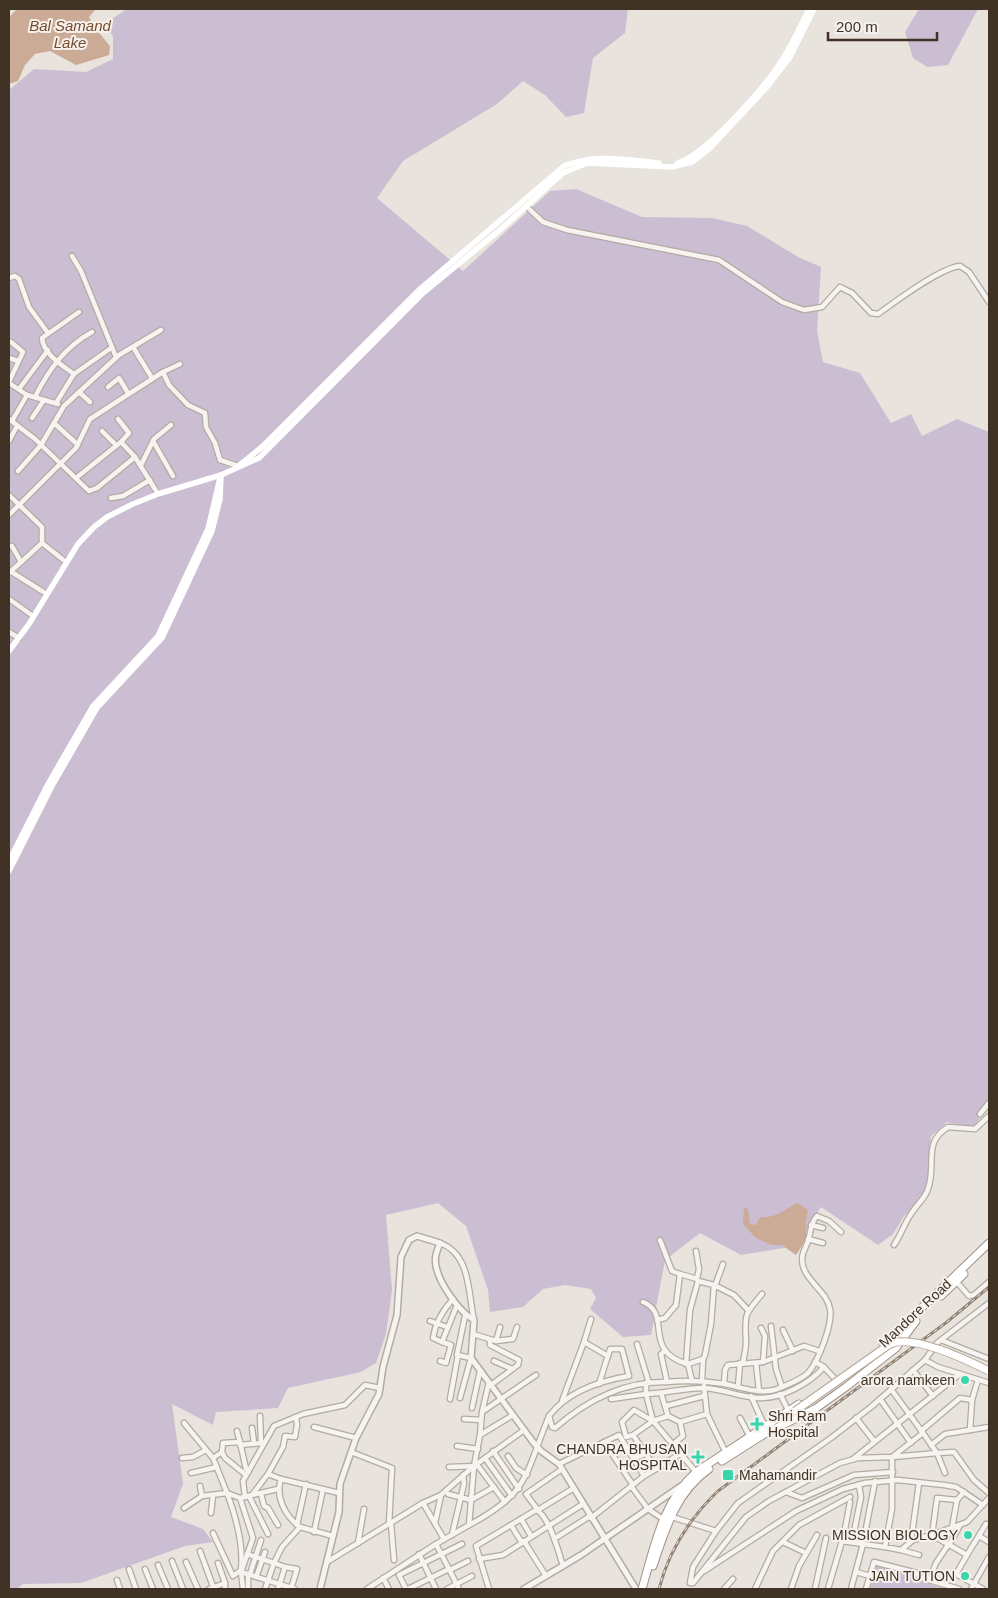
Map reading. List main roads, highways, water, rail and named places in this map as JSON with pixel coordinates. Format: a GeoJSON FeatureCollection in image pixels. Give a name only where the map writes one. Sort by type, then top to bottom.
{"type":"FeatureCollection","features":[{"type":"Feature","properties":{"kind":"main road"},"geometry":{"type":"LineString","coordinates":[[232,471],[267,442],[420,289],[564,166],[580,159],[595,158],[674,164],[691,160],[769,78],[783,58],[809,9]]}},
{"type":"Feature","properties":{"kind":"main road"},"geometry":{"type":"LineString","coordinates":[[9,651],[33,616],[45,593],[85,536],[107,517],[158,494],[253,463],[410,305],[527,207],[563,173],[586,163],[672,167],[691,160],[709,149],[766,88],[790,57],[814,9]]}},
{"type":"Feature","properties":{"kind":"main road"},"geometry":{"type":"LineString","coordinates":[[9,861],[48,784],[93,706],[158,636],[208,529],[221,475]]}},
{"type":"Feature","properties":{"kind":"main road"},"geometry":{"type":"LineString","coordinates":[[9,870],[52,786],[97,708],[162,638],[212,531],[220,499],[221,475]]}},
{"type":"Feature","properties":{"kind":"main road","name":"Mandore Road"},"geometry":{"type":"LineString","coordinates":[[642,1589],[667,1517],[683,1485],[696,1472],[766,1427],[794,1412],[896,1335],[989,1243]]}},
{"type":"Feature","properties":{"kind":"main road","name":"Mandore Road"},"geometry":{"type":"LineString","coordinates":[[647,1589],[667,1517],[684,1492],[700,1476],[766,1433],[816,1409],[846,1388],[896,1348],[917,1320],[989,1249]]}},
{"type":"Feature","properties":{"kind":"main road"},"geometry":{"type":"LineString","coordinates":[[794,1412],[890,1344],[902,1340],[945,1353],[989,1371]]}},
{"type":"Feature","properties":{"kind":"main road"},"geometry":{"type":"LineString","coordinates":[[794,1412],[897,1346],[911,1346],[944,1356],[989,1375]]}},
{"type":"Feature","properties":{"kind":"water","name":"Bal Samand Lake"},"geometry":{"type":"Polygon","coordinates":[[[17,9],[102,9],[95,10],[89,17],[95,28],[110,46],[109,55],[76,65],[50,51],[35,54],[25,65],[18,81],[9,84],[9,17],[17,9]]]}},
{"type":"Feature","properties":{"kind":"water"},"geometry":{"type":"Polygon","coordinates":[[[797,1203],[808,1210],[806,1223],[807,1238],[796,1255],[782,1245],[771,1245],[756,1238],[743,1224],[744,1208],[748,1209],[750,1224],[756,1225],[760,1217],[770,1217],[797,1203]]]}},
{"type":"Feature","properties":{"kind":"railway"},"geometry":{"type":"LineString","coordinates":[[659,1589],[668,1561],[681,1536],[718,1491],[947,1322],[989,1287]]}},
{"type":"Feature","properties":{"kind":"place","name":"arora namkeen"},"geometry":{"type":"Point","coordinates":[965,1380]}},
{"type":"Feature","properties":{"kind":"place","name":"Shri Ram Hospital"},"geometry":{"type":"Point","coordinates":[757,1424]}},
{"type":"Feature","properties":{"kind":"place","name":"CHANDRA BHUSAN HOSPITAL"},"geometry":{"type":"Point","coordinates":[698,1457]}},
{"type":"Feature","properties":{"kind":"place","name":"Mahamandir"},"geometry":{"type":"Point","coordinates":[728,1475]}},
{"type":"Feature","properties":{"kind":"place","name":"MISSION BIOLOGY"},"geometry":{"type":"Point","coordinates":[968,1535]}},
{"type":"Feature","properties":{"kind":"place","name":"JAIN TUTION"},"geometry":{"type":"Point","coordinates":[965,1576]}}]}
